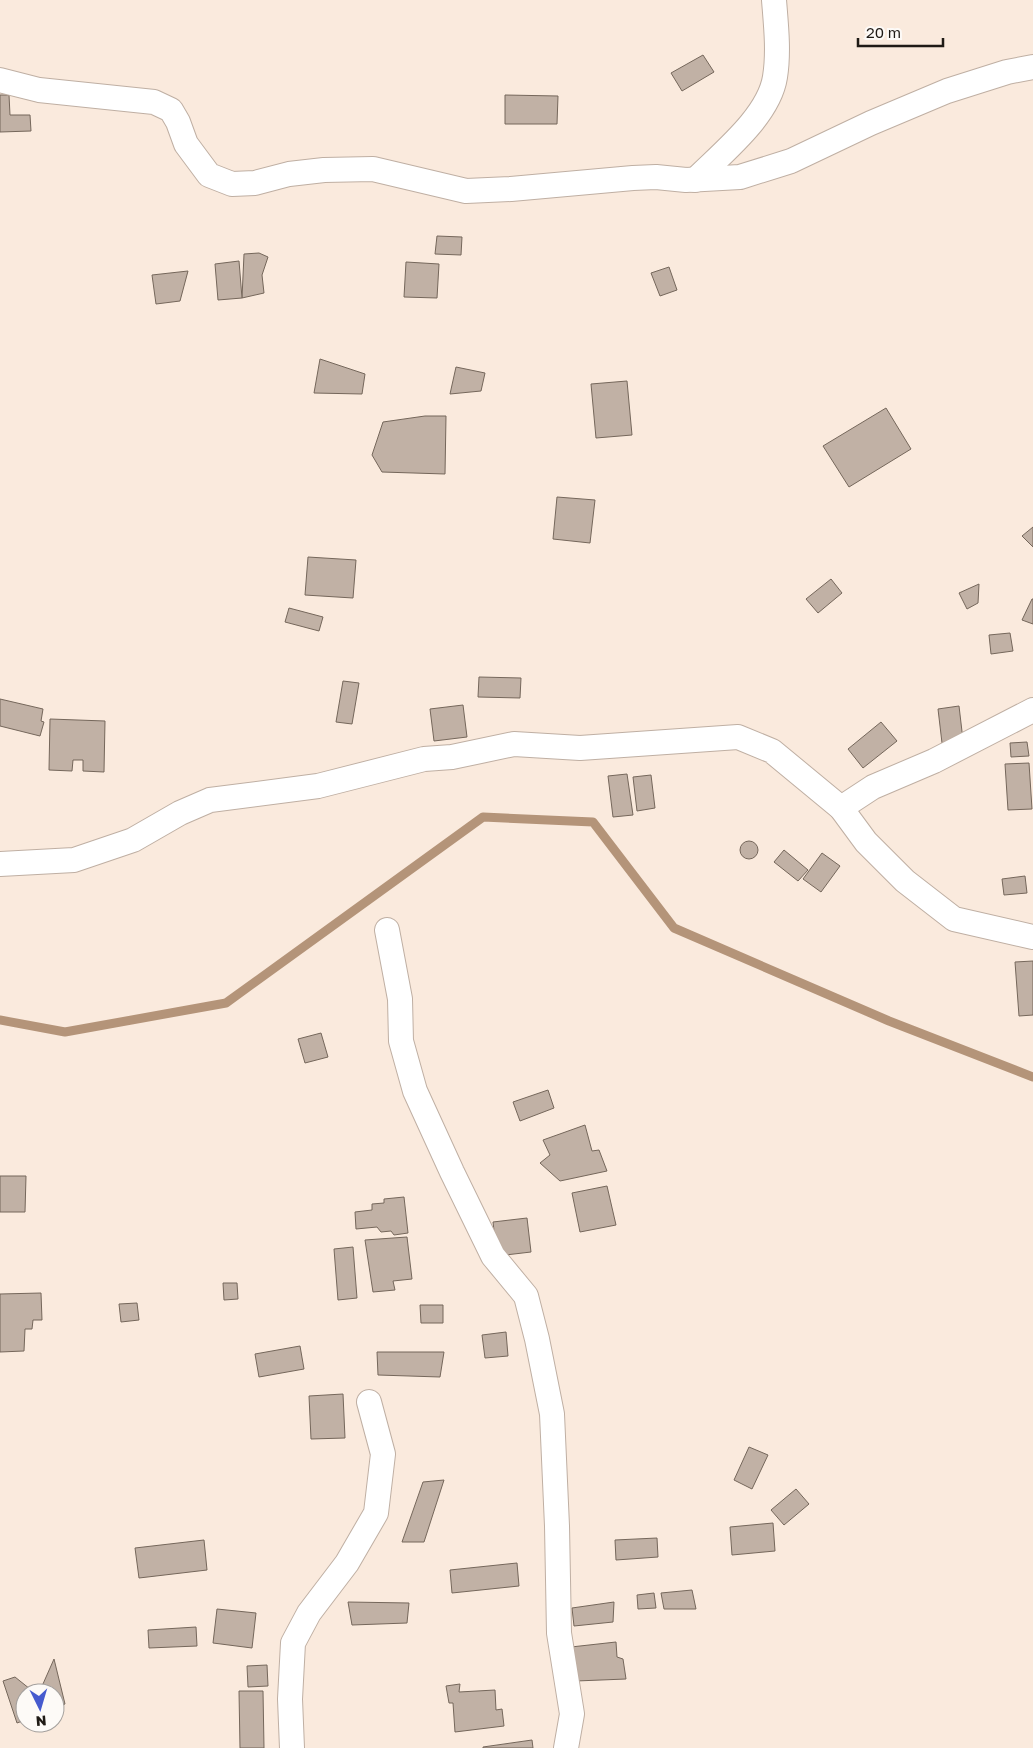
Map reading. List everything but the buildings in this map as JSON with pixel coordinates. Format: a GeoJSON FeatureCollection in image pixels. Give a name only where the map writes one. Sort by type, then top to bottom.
{"type":"FeatureCollection","features":[{"type":"Feature","properties":{"kind":"street"},"geometry":{"type":"LineString","coordinates":[[695,180],[743,132],[766,104],[775,78],[777,36],[774,0]]}},
{"type":"Feature","properties":{"kind":"street"},"geometry":{"type":"LineString","coordinates":[[0,80],[39,90],[154,102],[171,110],[178,122],[186,144],[209,175],[232,184],[255,183],[289,174],[324,170],[373,169],[466,191],[633,178],[656,177],[695,180],[740,177],[791,161],[871,123],[947,91],[1008,72],[1033,67]]}},
{"type":"Feature","properties":{"kind":"street"},"geometry":{"type":"LineString","coordinates":[[841,808],[873,787],[934,761],[1033,710]]}},
{"type":"Feature","properties":{"kind":"street"},"geometry":{"type":"LineString","coordinates":[[0,864],[74,860],[133,840],[180,812],[210,800],[318,786],[424,759],[452,757],[514,744],[580,748],[738,737],[772,751],[841,808],[873,848],[905,880],[954,919],[1033,937]]}},
{"type":"Feature","properties":{"kind":"street"},"geometry":{"type":"LineString","coordinates":[[387,930],[400,999],[401,1041],[410,1079],[426,1117],[494,1256],[526,1296],[537,1339],[552,1414],[559,1633],[572,1714],[566,1748]]}},
{"type":"Feature","properties":{"kind":"street"},"geometry":{"type":"LineString","coordinates":[[292,1748],[290,1699],[293,1643],[309,1613],[347,1563],[376,1513],[384,1454],[369,1402]]}},
{"type":"Feature","properties":{"kind":"waterway"},"geometry":{"type":"LineString","coordinates":[[0,1020],[65,1032],[226,1003],[483,817],[593,822],[674,928],[889,1021],[1033,1077]]}}]}
